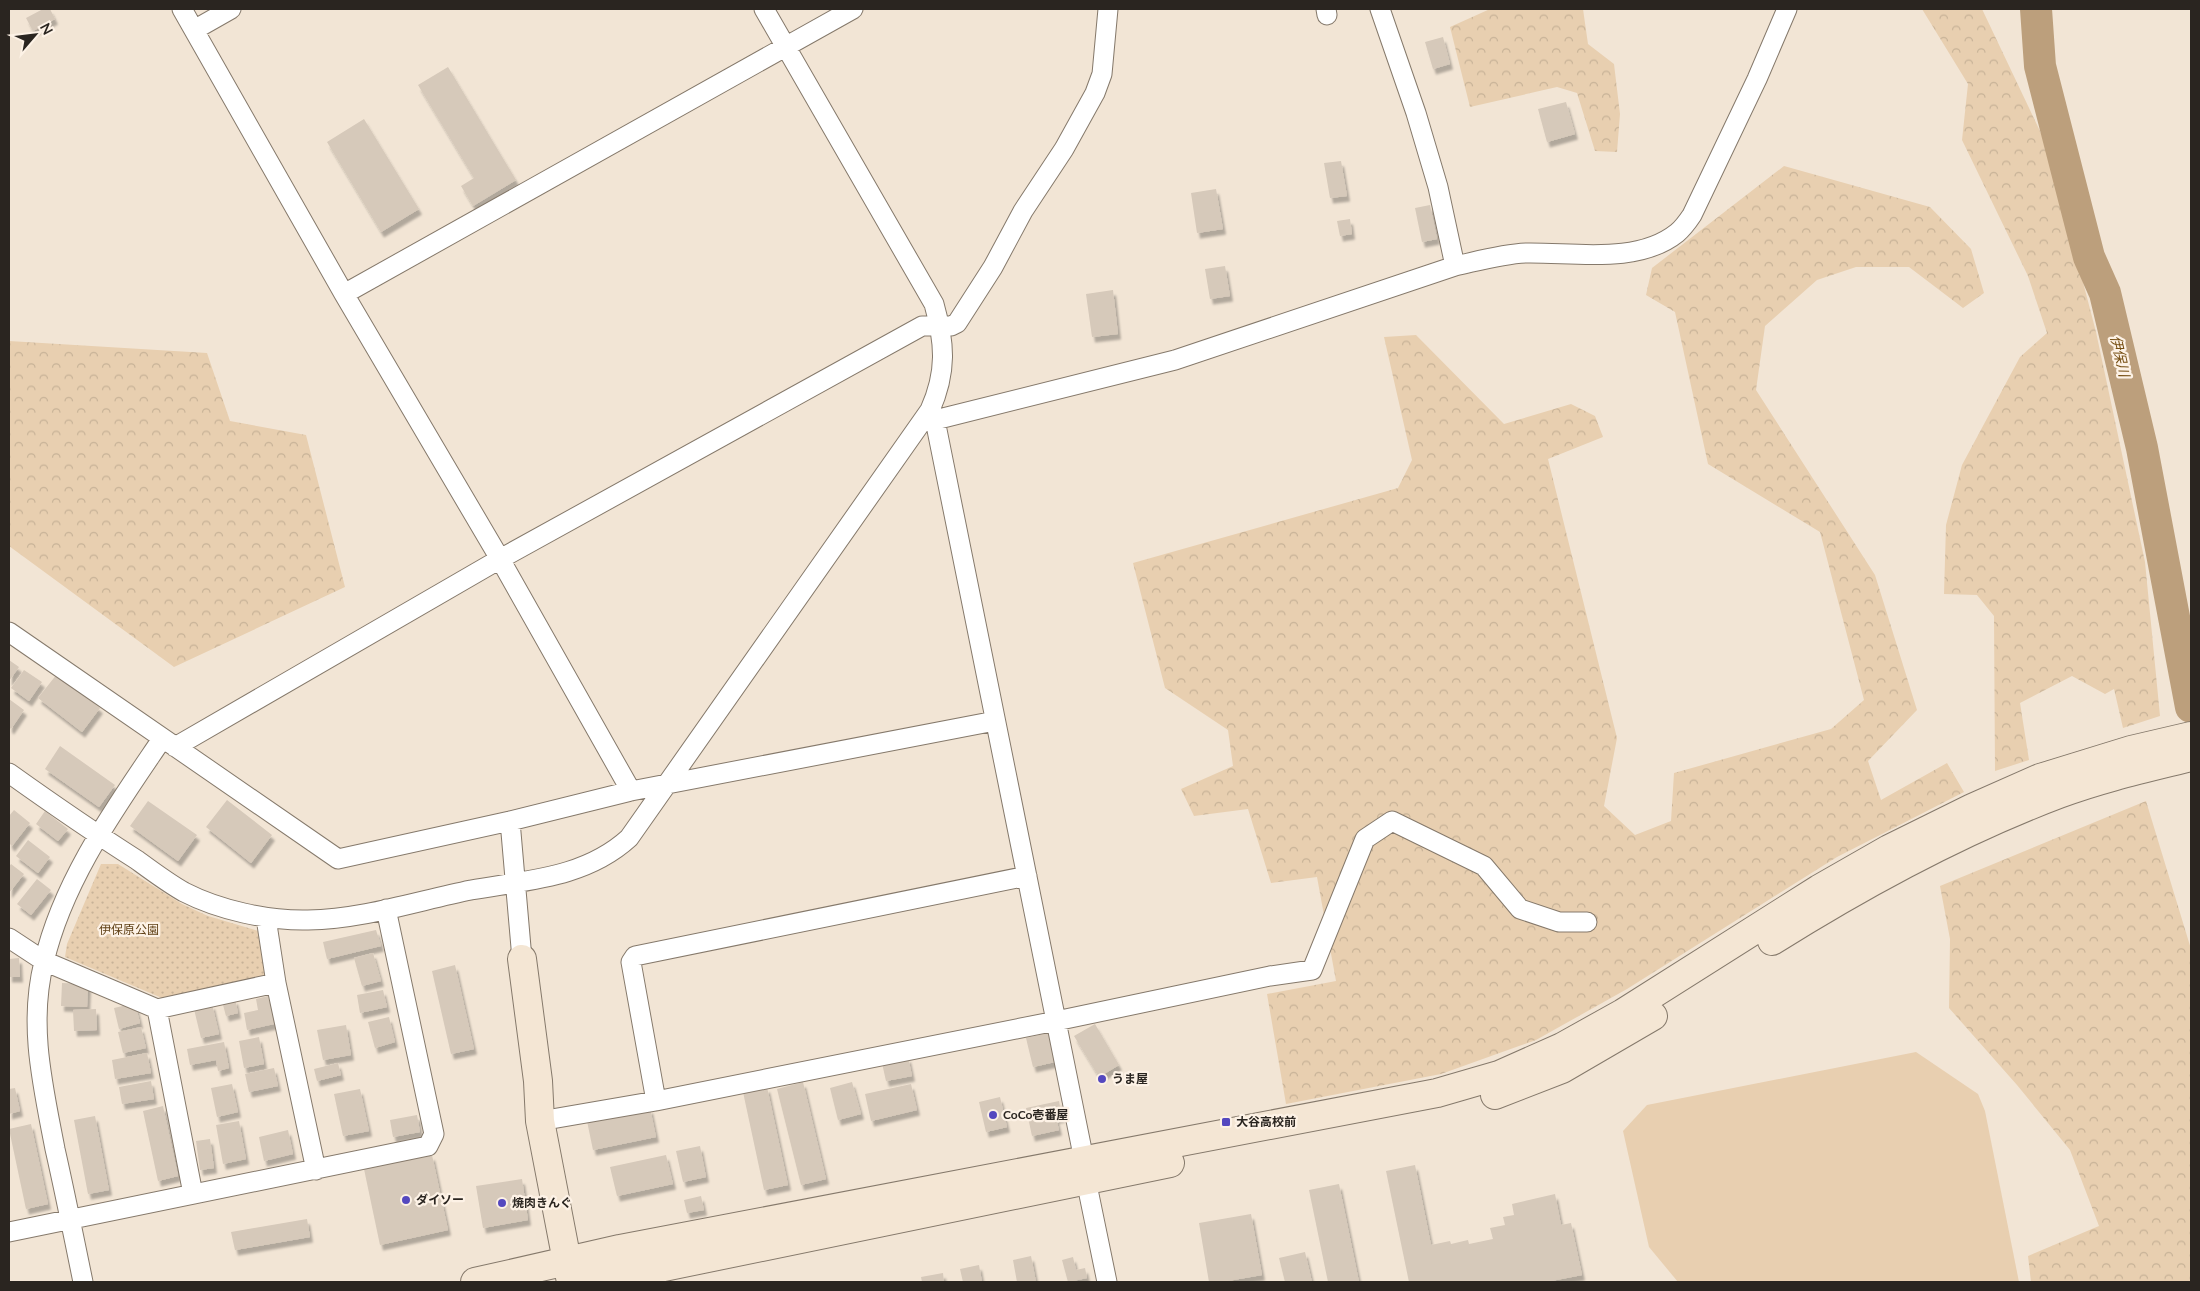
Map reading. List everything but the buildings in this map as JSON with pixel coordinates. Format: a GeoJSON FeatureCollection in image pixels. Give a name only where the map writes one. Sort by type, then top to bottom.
{"type":"FeatureCollection","features":[{"type":"Feature","properties":{"kind":"street"},"geometry":{"type":"LineString","coordinates":[[182,9],[344,294],[500,559],[631,791]]}},
{"type":"Feature","properties":{"kind":"street"},"geometry":{"type":"LineString","coordinates":[[194,30],[231,9]]}},
{"type":"Feature","properties":{"kind":"street"},"geometry":{"type":"LineString","coordinates":[[9,773],[184,892],[227,908],[266,918],[307,920],[341,918],[471,890],[532,881],[577,869],[616,848],[629,838],[933,416],[943,375],[944,345],[934,304],[764,9]]}},
{"type":"Feature","properties":{"kind":"street"},"geometry":{"type":"LineString","coordinates":[[344,294],[853,9]]}},
{"type":"Feature","properties":{"kind":"street"},"geometry":{"type":"LineString","coordinates":[[83,1282],[43,1086],[37,1043],[39,989],[44,961],[58,917],[98,835],[169,743],[922,326],[940,327],[957,323],[993,267],[1023,211],[1064,149],[1095,93],[1102,74],[1108,9]]}},
{"type":"Feature","properties":{"kind":"street"},"geometry":{"type":"LineString","coordinates":[[1380,9],[1416,113],[1438,187],[1455,266]]}},
{"type":"Feature","properties":{"kind":"street"},"geometry":{"type":"LineString","coordinates":[[933,416],[1175,360],[1455,266],[1525,253],[1601,255],[1644,250],[1663,242],[1679,232],[1692,215],[1757,80],[1787,9]]}},
{"type":"Feature","properties":{"kind":"street"},"geometry":{"type":"LineString","coordinates":[[933,416],[1027,876],[1107,1282]]}},
{"type":"Feature","properties":{"kind":"street"},"geometry":{"type":"LineString","coordinates":[[9,632],[338,859],[510,821],[631,791],[995,721]]}},
{"type":"Feature","properties":{"kind":"street"},"geometry":{"type":"LineString","coordinates":[[2135,760],[2191,736]]}},
{"type":"Feature","properties":{"kind":"street"},"geometry":{"type":"LineString","coordinates":[[591,1282],[1085,1170],[1437,1093],[1499,1074],[1562,1047],[1623,1013],[1819,889],[1889,849],[1972,808],[2040,778],[2135,760],[2191,757]]}},
{"type":"Feature","properties":{"kind":"street"},"geometry":{"type":"LineString","coordinates":[[510,821],[522,959],[538,1081],[540,1121],[569,1272]]}},
{"type":"Feature","properties":{"kind":"street"},"geometry":{"type":"LineString","coordinates":[[540,1121],[1056,1021],[1270,976],[1312,970],[1365,839],[1392,821],[1484,866],[1520,909],[1559,922],[1587,922]]}},
{"type":"Feature","properties":{"kind":"street"},"geometry":{"type":"LineString","coordinates":[[656,1100],[631,962],[635,956],[1027,876]]}},
{"type":"Feature","properties":{"kind":"street"},"geometry":{"type":"LineString","coordinates":[[9,1232],[428,1146],[434,1134],[386,909]]}},
{"type":"Feature","properties":{"kind":"street"},"geometry":{"type":"LineString","coordinates":[[266,918],[276,983],[316,1170]]}},
{"type":"Feature","properties":{"kind":"street"},"geometry":{"type":"LineString","coordinates":[[9,938],[44,961],[157,1009],[276,983]]}},
{"type":"Feature","properties":{"kind":"street"},"geometry":{"type":"LineString","coordinates":[[157,1009],[194,1194]]}},
{"type":"Feature","properties":{"kind":"street"},"geometry":{"type":"LineString","coordinates":[[475,1282],[569,1272],[1085,1170]]}},
{"type":"Feature","properties":{"kind":"green space"},"geometry":{"type":"Polygon","coordinates":[[[1490,9],[1583,9],[1588,44],[1614,64],[1620,114],[1617,152],[1595,151],[1577,93],[1557,87],[1470,107],[1450,27],[1490,9]]]}},
{"type":"Feature","properties":{"kind":"green space"},"geometry":{"type":"Polygon","coordinates":[[[1922,9],[1982,9],[2048,148],[2096,332],[2145,562],[2160,716],[2123,728],[2114,689],[2105,694],[2072,676],[2020,703],[2029,760],[1995,771],[1994,616],[1977,595],[1944,594],[1946,525],[1962,465],[2020,357],[2047,333],[2028,276],[1962,140],[1968,84],[1922,9]]]}},
{"type":"Feature","properties":{"kind":"green space"},"geometry":{"type":"Polygon","coordinates":[[[1784,166],[1930,207],[1971,249],[1984,293],[1963,308],[1909,267],[1856,267],[1817,280],[1765,326],[1756,390],[1875,575],[1917,710],[1868,761],[1881,800],[1947,763],[1964,792],[1837,857],[1627,989],[1536,1040],[1441,1074],[1286,1104],[1267,994],[1336,981],[1317,877],[1271,883],[1248,809],[1194,816],[1181,789],[1233,766],[1228,730],[1165,688],[1133,563],[1398,488],[1412,460],[1384,337],[1416,335],[1504,424],[1571,404],[1595,416],[1603,437],[1548,459],[1617,738],[1604,806],[1635,835],[1671,821],[1674,773],[1831,729],[1864,700],[1820,532],[1708,464],[1675,312],[1646,295],[1652,268],[1784,166]]]}},
{"type":"Feature","properties":{"kind":"green space"},"geometry":{"type":"Polygon","coordinates":[[[9,341],[207,353],[230,421],[306,435],[345,587],[174,667],[9,546],[9,341]]]}},
{"type":"Feature","properties":{"kind":"green space"},"geometry":{"type":"Polygon","coordinates":[[[2146,801],[2191,949],[2191,1282],[2031,1282],[2028,1256],[2099,1226],[2070,1150],[2017,1085],[1949,1008],[1950,939],[1940,886],[2146,801]]]}},
{"type":"Feature","properties":{"kind":"green space","name":"伊保原公園"},"geometry":{"type":"Polygon","coordinates":[[[101,864],[118,864],[182,904],[208,916],[262,932],[270,970],[264,977],[162,998],[65,957],[67,944],[101,864]]]}},
{"type":"Feature","properties":{"kind":"green space"},"geometry":{"type":"Polygon","coordinates":[[[1916,1052],[1978,1094],[1985,1111],[2019,1282],[1678,1282],[1649,1247],[1623,1131],[1647,1105],[1916,1052]]]}},
{"type":"Feature","properties":{"kind":"waterway","name":"伊保川"},"geometry":{"type":"LineString","coordinates":[[2036,9],[2040,66],[2089,257],[2105,293],[2142,448],[2191,707]]}},
{"type":"Feature","properties":{"kind":"place","name":"うま屋"},"geometry":{"type":"Point","coordinates":[1102,1079]}},
{"type":"Feature","properties":{"kind":"place","name":"CoCo壱番屋"},"geometry":{"type":"Point","coordinates":[993,1115]}},
{"type":"Feature","properties":{"kind":"place","name":"大谷高校前"},"geometry":{"type":"Point","coordinates":[1226,1122]}},
{"type":"Feature","properties":{"kind":"place","name":"ダイソー"},"geometry":{"type":"Point","coordinates":[406,1200]}},
{"type":"Feature","properties":{"kind":"place","name":"焼肉きんぐ"},"geometry":{"type":"Point","coordinates":[502,1203]}}]}
